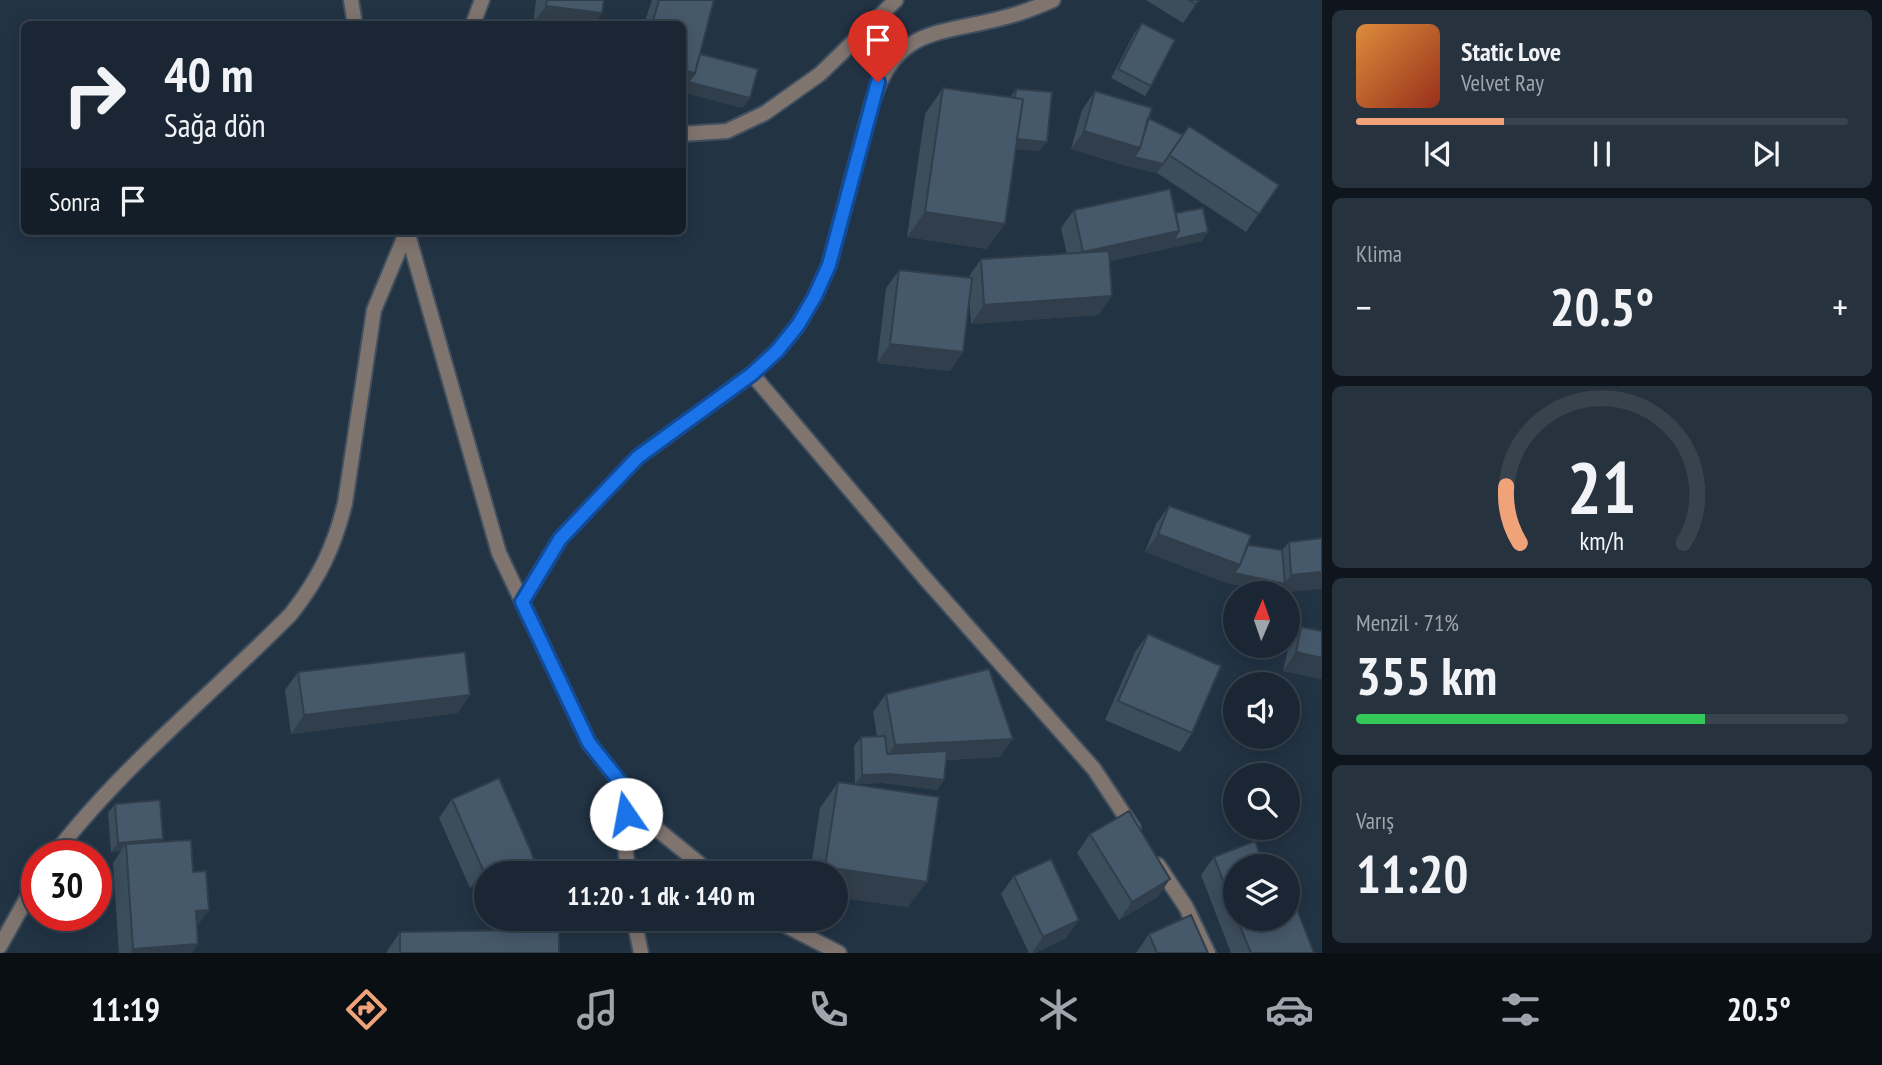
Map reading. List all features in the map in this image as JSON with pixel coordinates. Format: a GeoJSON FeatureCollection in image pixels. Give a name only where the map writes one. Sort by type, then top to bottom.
{"type":"FeatureCollection","features":[{"type":"Feature","properties":{"kind":"street"},"geometry":{"type":"LineString","coordinates":[[351,0],[354,21]]}},
{"type":"Feature","properties":{"kind":"street"},"geometry":{"type":"LineString","coordinates":[[475,21],[482,0]]}},
{"type":"Feature","properties":{"kind":"street"},"geometry":{"type":"LineString","coordinates":[[686,134],[727,131],[765,113],[820,74],[896,0]]}},
{"type":"Feature","properties":{"kind":"street"},"geometry":{"type":"LineString","coordinates":[[522,602],[560,539],[638,457],[752,374],[777,351],[798,325],[824,275],[878,82],[890,63],[906,47],[925,35],[1004,18],[1053,0]]}},
{"type":"Feature","properties":{"kind":"street"},"geometry":{"type":"LineString","coordinates":[[851,44],[890,63]]}},
{"type":"Feature","properties":{"kind":"street"},"geometry":{"type":"LineString","coordinates":[[65,840],[110,789],[291,614],[311,589],[327,561],[338,533],[345,503],[374,310],[405,235]]}},
{"type":"Feature","properties":{"kind":"street"},"geometry":{"type":"LineString","coordinates":[[408,235],[499,553],[589,743],[658,830],[696,861]]}},
{"type":"Feature","properties":{"kind":"street"},"geometry":{"type":"LineString","coordinates":[[752,374],[923,576],[1094,769],[1186,906],[1208,953]]}},
{"type":"Feature","properties":{"kind":"street"},"geometry":{"type":"LineString","coordinates":[[627,861],[624,835],[629,793]]}},
{"type":"Feature","properties":{"kind":"street"},"geometry":{"type":"LineString","coordinates":[[0,946],[4,930],[21,904]]}},
{"type":"Feature","properties":{"kind":"street"},"geometry":{"type":"LineString","coordinates":[[636,931],[641,953]]}},
{"type":"Feature","properties":{"kind":"street"},"geometry":{"type":"LineString","coordinates":[[797,931],[839,953]]}},
{"type":"Feature","properties":{"kind":"building"},"geometry":{"type":"Polygon","coordinates":[[[547,0],[604,0],[602,13],[546,6],[547,0]]]}},
{"type":"Feature","properties":{"kind":"building"},"geometry":{"type":"Polygon","coordinates":[[[659,0],[714,0],[695,73],[686,71],[686,21],[653,21],[659,0]]]}},
{"type":"Feature","properties":{"kind":"building"},"geometry":{"type":"Polygon","coordinates":[[[1142,23],[1175,40],[1151,86],[1118,69],[1142,23]]]}},
{"type":"Feature","properties":{"kind":"building"},"geometry":{"type":"Polygon","coordinates":[[[700,54],[758,69],[750,98],[688,82],[695,73],[700,54]]]}},
{"type":"Feature","properties":{"kind":"building"},"geometry":{"type":"Polygon","coordinates":[[[943,88],[1023,99],[1005,224],[925,212],[943,88]]]}},
{"type":"Feature","properties":{"kind":"building"},"geometry":{"type":"Polygon","coordinates":[[[1016,89],[1052,92],[1047,142],[1017,139],[1023,99],[1015,98],[1016,89]]]}},
{"type":"Feature","properties":{"kind":"building"},"geometry":{"type":"Polygon","coordinates":[[[1095,91],[1152,108],[1140,148],[1084,131],[1095,91]]]}},
{"type":"Feature","properties":{"kind":"building"},"geometry":{"type":"Polygon","coordinates":[[[1148,118],[1183,135],[1163,164],[1134,157],[1140,148],[1148,118]]]}},
{"type":"Feature","properties":{"kind":"building"},"geometry":{"type":"Polygon","coordinates":[[[1189,126],[1279,185],[1259,214],[1169,155],[1189,126]]]}},
{"type":"Feature","properties":{"kind":"building"},"geometry":{"type":"Polygon","coordinates":[[[1170,189],[1179,231],[1083,252],[1074,210],[1170,189]]]}},
{"type":"Feature","properties":{"kind":"building"},"geometry":{"type":"Polygon","coordinates":[[[1203,208],[1208,232],[1173,240],[1179,231],[1176,213],[1203,208]]]}},
{"type":"Feature","properties":{"kind":"building"},"geometry":{"type":"Polygon","coordinates":[[[1109,251],[1112,296],[984,305],[981,259],[1109,251]]]}},
{"type":"Feature","properties":{"kind":"building"},"geometry":{"type":"Polygon","coordinates":[[[899,270],[972,278],[963,352],[890,344],[899,270]]]}},
{"type":"Feature","properties":{"kind":"building"},"geometry":{"type":"Polygon","coordinates":[[[1169,506],[1251,535],[1240,565],[1158,534],[1169,506]]]}},
{"type":"Feature","properties":{"kind":"building"},"geometry":{"type":"Polygon","coordinates":[[[1322,538],[1322,572],[1291,575],[1289,542],[1322,538]]]}},
{"type":"Feature","properties":{"kind":"building"},"geometry":{"type":"Polygon","coordinates":[[[1248,545],[1282,550],[1285,581],[1271,581],[1234,573],[1248,545]]]}},
{"type":"Feature","properties":{"kind":"building"},"geometry":{"type":"Polygon","coordinates":[[[1301,627],[1322,631],[1322,658],[1300,653],[1301,627]]]}},
{"type":"Feature","properties":{"kind":"building"},"geometry":{"type":"Polygon","coordinates":[[[1148,634],[1221,666],[1192,733],[1118,701],[1148,634]]]}},
{"type":"Feature","properties":{"kind":"building"},"geometry":{"type":"Polygon","coordinates":[[[465,652],[470,695],[304,715],[298,672],[465,652]]]}},
{"type":"Feature","properties":{"kind":"building"},"geometry":{"type":"Polygon","coordinates":[[[989,669],[1013,739],[895,745],[886,694],[989,669]]]}},
{"type":"Feature","properties":{"kind":"building"},"geometry":{"type":"Polygon","coordinates":[[[885,736],[887,754],[947,751],[944,780],[890,774],[862,775],[861,737],[885,736]]]}},
{"type":"Feature","properties":{"kind":"building"},"geometry":{"type":"Polygon","coordinates":[[[499,778],[534,861],[479,861],[452,799],[499,778]]]}},
{"type":"Feature","properties":{"kind":"building"},"geometry":{"type":"Polygon","coordinates":[[[838,782],[939,797],[927,882],[848,870],[848,861],[826,861],[838,782]]]}},
{"type":"Feature","properties":{"kind":"building"},"geometry":{"type":"Polygon","coordinates":[[[160,800],[163,839],[118,843],[115,804],[160,800]]]}},
{"type":"Feature","properties":{"kind":"building"},"geometry":{"type":"Polygon","coordinates":[[[1129,811],[1170,879],[1132,902],[1090,834],[1129,811]]]}},
{"type":"Feature","properties":{"kind":"building"},"geometry":{"type":"Polygon","coordinates":[[[191,840],[193,872],[206,871],[209,910],[196,911],[198,944],[133,949],[126,844],[191,840]]]}},
{"type":"Feature","properties":{"kind":"building"},"geometry":{"type":"Polygon","coordinates":[[[1255,841],[1260,854],[1223,854],[1223,880],[1214,857],[1255,841]]]}},
{"type":"Feature","properties":{"kind":"building"},"geometry":{"type":"Polygon","coordinates":[[[1051,859],[1079,920],[1043,937],[1014,876],[1051,859]]]}},
{"type":"Feature","properties":{"kind":"building"},"geometry":{"type":"Polygon","coordinates":[[[1191,915],[1208,953],[1157,953],[1149,934],[1191,915]]]}},
{"type":"Feature","properties":{"kind":"building"},"geometry":{"type":"Polygon","coordinates":[[[1300,917],[1314,953],[1251,953],[1242,931],[1300,931],[1300,917]]]}},
{"type":"Feature","properties":{"kind":"building"},"geometry":{"type":"Polygon","coordinates":[[[559,931],[559,953],[400,953],[400,932],[559,931]]]}},
{"type":"Feature","properties":{"kind":"route"},"geometry":{"type":"LineString","coordinates":[[626,814],[629,793],[589,743],[522,602],[560,539],[638,457],[752,374],[777,351],[798,325],[829,265],[878,82]]}}]}
